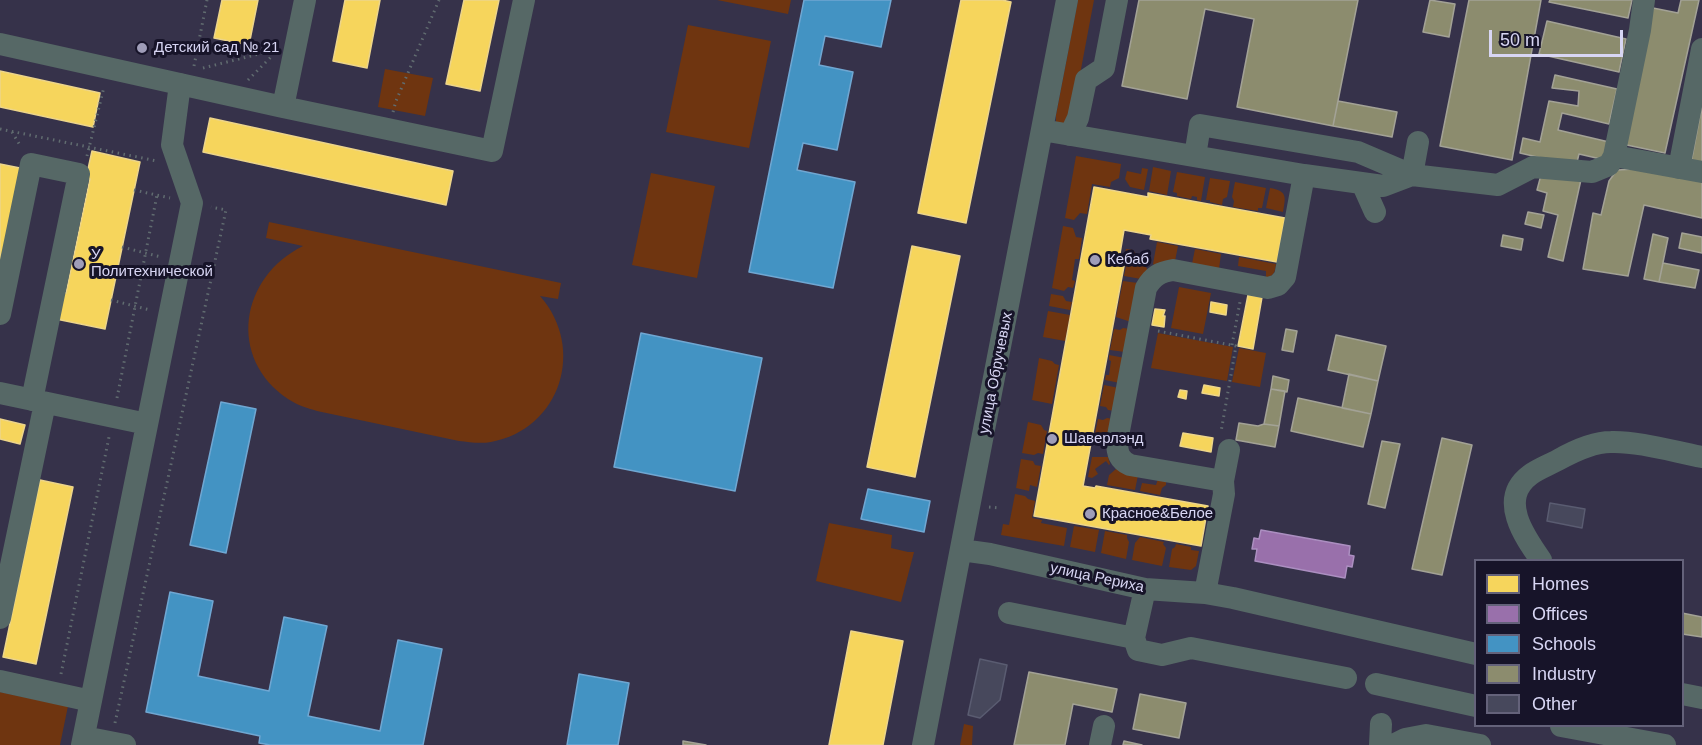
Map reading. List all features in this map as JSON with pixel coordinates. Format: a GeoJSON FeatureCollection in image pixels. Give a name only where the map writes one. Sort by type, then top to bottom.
{"type":"FeatureCollection","features":[{"type":"Feature","properties":{"kind":"street"},"geometry":{"type":"LineString","coordinates":[[283,107],[305,0]]}},
{"type":"Feature","properties":{"kind":"street"},"geometry":{"type":"LineString","coordinates":[[0,44],[492,151],[524,0]]}},
{"type":"Feature","properties":{"kind":"street","name":"улица Обручевых"},"geometry":{"type":"LineString","coordinates":[[923,745],[1067,0]]}},
{"type":"Feature","properties":{"kind":"street"},"geometry":{"type":"LineString","coordinates":[[1070,135],[1078,118],[1086,80],[1104,68],[1117,0]]}},
{"type":"Feature","properties":{"kind":"street"},"geometry":{"type":"LineString","coordinates":[[1195,156],[1200,124],[1358,152],[1412,175],[1498,184],[1533,167],[1592,172],[1609,165],[1614,156],[1644,0]]}},
{"type":"Feature","properties":{"kind":"street"},"geometry":{"type":"LineString","coordinates":[[1679,168],[1702,50]]}},
{"type":"Feature","properties":{"kind":"street"},"geometry":{"type":"LineString","coordinates":[[118,743],[83,741],[192,203],[172,145],[180,84]]}},
{"type":"Feature","properties":{"kind":"street"},"geometry":{"type":"LineString","coordinates":[[1042,130],[1304,175],[1383,186],[1412,175]]}},
{"type":"Feature","properties":{"kind":"street"},"geometry":{"type":"LineString","coordinates":[[1412,175],[1418,142]]}},
{"type":"Feature","properties":{"kind":"street"},"geometry":{"type":"LineString","coordinates":[[1614,156],[1702,172]]}},
{"type":"Feature","properties":{"kind":"street"},"geometry":{"type":"LineString","coordinates":[[0,314],[31,164],[79,174],[0,618]]}},
{"type":"Feature","properties":{"kind":"street"},"geometry":{"type":"LineString","coordinates":[[1223,481],[1130,465],[1123,462],[1117,452],[1117,441],[1146,288],[1151,279],[1161,272],[1173,270],[1268,288],[1278,285],[1285,277],[1304,175]]}},
{"type":"Feature","properties":{"kind":"street"},"geometry":{"type":"LineString","coordinates":[[1362,183],[1375,212]]}},
{"type":"Feature","properties":{"kind":"street"},"geometry":{"type":"LineString","coordinates":[[0,393],[147,424]]}},
{"type":"Feature","properties":{"kind":"street"},"geometry":{"type":"LineString","coordinates":[[1540,559],[1517,517],[1514,501],[1516,489],[1530,475],[1590,445],[1610,441],[1702,457]]}},
{"type":"Feature","properties":{"kind":"street"},"geometry":{"type":"LineString","coordinates":[[1205,593],[1224,494],[1223,481],[1229,450]]}},
{"type":"Feature","properties":{"kind":"street","name":"улица Рериха"},"geometry":{"type":"LineString","coordinates":[[961,550],[990,554],[1145,589],[1205,593],[1233,598],[1474,654]]}},
{"type":"Feature","properties":{"kind":"street"},"geometry":{"type":"LineString","coordinates":[[1145,589],[1134,638],[1138,650],[1162,655],[1191,648],[1346,678]]}},
{"type":"Feature","properties":{"kind":"street"},"geometry":{"type":"LineString","coordinates":[[1009,614],[1134,638]]}},
{"type":"Feature","properties":{"kind":"street"},"geometry":{"type":"LineString","coordinates":[[0,681],[91,701]]}},
{"type":"Feature","properties":{"kind":"street"},"geometry":{"type":"LineString","coordinates":[[1376,684],[1474,706]]}},
{"type":"Feature","properties":{"kind":"street"},"geometry":{"type":"LineString","coordinates":[[1684,694],[1702,698]]}},
{"type":"Feature","properties":{"kind":"street"},"geometry":{"type":"LineString","coordinates":[[1566,727],[1665,745]]}},
{"type":"Feature","properties":{"kind":"street"},"geometry":{"type":"LineString","coordinates":[[1393,745],[1405,739],[1426,735],[1480,745]]}},
{"type":"Feature","properties":{"kind":"path"},"geometry":{"type":"LineString","coordinates":[[207,0],[193,71],[281,48],[231,95]]}},
{"type":"Feature","properties":{"kind":"path"},"geometry":{"type":"LineString","coordinates":[[389,129],[396,100],[439,0]]}},
{"type":"Feature","properties":{"kind":"path"},"geometry":{"type":"LineString","coordinates":[[79,174],[90,147],[109,68]]}},
{"type":"Feature","properties":{"kind":"path"},"geometry":{"type":"LineString","coordinates":[[0,129],[179,165]]}},
{"type":"Feature","properties":{"kind":"path"},"geometry":{"type":"LineString","coordinates":[[118,743],[226,210],[134,190]]}},
{"type":"Feature","properties":{"kind":"path"},"geometry":{"type":"LineString","coordinates":[[57,694],[157,195]]}},
{"type":"Feature","properties":{"kind":"path"},"geometry":{"type":"LineString","coordinates":[[122,247],[180,261]]}},
{"type":"Feature","properties":{"kind":"path"},"geometry":{"type":"LineString","coordinates":[[1232,345],[1244,283]]}},
{"type":"Feature","properties":{"kind":"path"},"geometry":{"type":"LineString","coordinates":[[111,300],[169,315]]}},
{"type":"Feature","properties":{"kind":"path"},"geometry":{"type":"LineString","coordinates":[[1139,328],[1236,346],[1219,440],[1229,450]]}},
{"type":"Feature","properties":{"kind":"shaded area"},"geometry":{"type":"Polygon","coordinates":[[[717,0],[791,0],[788,14],[717,0]]]}},
{"type":"Feature","properties":{"kind":"shaded area"},"geometry":{"type":"Polygon","coordinates":[[[1078,0],[1094,0],[1072,117],[1064,131],[1056,122],[1056,115],[1078,0]]]}},
{"type":"Feature","properties":{"kind":"shaded area"},"geometry":{"type":"Polygon","coordinates":[[[688,25],[771,41],[749,148],[666,132],[688,25]]]}},
{"type":"Feature","properties":{"kind":"shaded area"},"geometry":{"type":"Polygon","coordinates":[[[385,69],[433,78],[425,116],[378,107],[385,69]]]}},
{"type":"Feature","properties":{"kind":"shaded area"},"geometry":{"type":"Polygon","coordinates":[[[1076,156],[1121,164],[1119,178],[1111,182],[1110,187],[1092,184],[1087,214],[1080,213],[1074,220],[1065,218],[1076,156]]]}},
{"type":"Feature","properties":{"kind":"shaded area"},"geometry":{"type":"Polygon","coordinates":[[[1153,167],[1171,171],[1167,195],[1149,191],[1153,167]]]}},
{"type":"Feature","properties":{"kind":"shaded area"},"geometry":{"type":"Polygon","coordinates":[[[1142,168],[1148,169],[1144,190],[1130,187],[1125,179],[1127,171],[1141,174],[1142,168]]]}},
{"type":"Feature","properties":{"kind":"shaded area"},"geometry":{"type":"Polygon","coordinates":[[[1177,172],[1205,177],[1201,201],[1197,200],[1197,197],[1192,196],[1191,199],[1177,196],[1177,193],[1173,192],[1177,172]]]}},
{"type":"Feature","properties":{"kind":"shaded area"},"geometry":{"type":"Polygon","coordinates":[[[651,173],[715,186],[697,278],[632,265],[651,173]]]}},
{"type":"Feature","properties":{"kind":"shaded area"},"geometry":{"type":"Polygon","coordinates":[[[1210,178],[1230,181],[1227,197],[1223,199],[1222,205],[1206,200],[1210,178]]]}},
{"type":"Feature","properties":{"kind":"shaded area"},"geometry":{"type":"Polygon","coordinates":[[[1235,182],[1266,188],[1262,208],[1258,208],[1258,211],[1233,207],[1235,182]]]}},
{"type":"Feature","properties":{"kind":"shaded area"},"geometry":{"type":"Polygon","coordinates":[[[1270,188],[1284,195],[1283,212],[1266,208],[1270,188]]]}},
{"type":"Feature","properties":{"kind":"shaded area"},"geometry":{"type":"Polygon","coordinates":[[[269,222],[561,283],[558,299],[540,296],[554,317],[562,339],[563,362],[559,384],[549,404],[535,421],[515,434],[491,442],[479,443],[459,441],[317,411],[288,399],[269,382],[256,362],[249,341],[249,319],[254,297],[266,277],[282,260],[303,246],[266,238],[269,222]]]}},
{"type":"Feature","properties":{"kind":"shaded area"},"geometry":{"type":"Polygon","coordinates":[[[1063,226],[1073,228],[1076,237],[1082,238],[1079,259],[1075,259],[1073,288],[1068,287],[1064,291],[1052,288],[1063,226]]]}},
{"type":"Feature","properties":{"kind":"shaded area"},"geometry":{"type":"Polygon","coordinates":[[[1157,242],[1178,246],[1175,261],[1155,266],[1153,264],[1157,242]]]}},
{"type":"Feature","properties":{"kind":"shaded area"},"geometry":{"type":"Polygon","coordinates":[[[1126,249],[1133,250],[1148,270],[1141,279],[1124,276],[1127,261],[1124,260],[1126,249]]]}},
{"type":"Feature","properties":{"kind":"shaded area"},"geometry":{"type":"Polygon","coordinates":[[[1195,249],[1221,254],[1219,269],[1192,264],[1195,249]]]}},
{"type":"Feature","properties":{"kind":"shaded area"},"geometry":{"type":"Polygon","coordinates":[[[1239,257],[1276,264],[1275,271],[1266,278],[1266,271],[1238,266],[1239,257]]]}},
{"type":"Feature","properties":{"kind":"shaded area"},"geometry":{"type":"Polygon","coordinates":[[[1123,281],[1138,283],[1131,322],[1116,317],[1123,281]]]}},
{"type":"Feature","properties":{"kind":"shaded area"},"geometry":{"type":"Polygon","coordinates":[[[1179,287],[1211,293],[1203,334],[1171,328],[1179,287]]]}},
{"type":"Feature","properties":{"kind":"shaded area"},"geometry":{"type":"Polygon","coordinates":[[[1051,294],[1063,296],[1066,301],[1072,302],[1070,310],[1049,306],[1051,294]]]}},
{"type":"Feature","properties":{"kind":"shaded area"},"geometry":{"type":"Polygon","coordinates":[[[1048,311],[1070,315],[1065,341],[1043,337],[1048,311]]]}},
{"type":"Feature","properties":{"kind":"shaded area"},"geometry":{"type":"Polygon","coordinates":[[[1114,329],[1130,329],[1125,352],[1110,350],[1114,329]]]}},
{"type":"Feature","properties":{"kind":"shaded area"},"geometry":{"type":"Polygon","coordinates":[[[1158,333],[1233,347],[1227,381],[1151,368],[1158,333]]]}},
{"type":"Feature","properties":{"kind":"shaded area"},"geometry":{"type":"Polygon","coordinates":[[[1239,348],[1266,353],[1260,387],[1232,382],[1239,348]]]}},
{"type":"Feature","properties":{"kind":"shaded area"},"geometry":{"type":"Polygon","coordinates":[[[1109,355],[1125,358],[1120,383],[1105,380],[1106,375],[1109,375],[1111,361],[1109,355]]]}},
{"type":"Feature","properties":{"kind":"shaded area"},"geometry":{"type":"Polygon","coordinates":[[[1039,358],[1059,365],[1052,404],[1032,400],[1039,358]]]}},
{"type":"Feature","properties":{"kind":"shaded area"},"geometry":{"type":"Polygon","coordinates":[[[1104,385],[1119,388],[1115,411],[1100,406],[1104,385]]]}},
{"type":"Feature","properties":{"kind":"shaded area"},"geometry":{"type":"Polygon","coordinates":[[[1098,419],[1113,419],[1109,441],[1094,438],[1098,419]]]}},
{"type":"Feature","properties":{"kind":"shaded area"},"geometry":{"type":"Polygon","coordinates":[[[1028,422],[1041,425],[1047,431],[1043,454],[1022,453],[1028,422]]]}},
{"type":"Feature","properties":{"kind":"shaded area"},"geometry":{"type":"Polygon","coordinates":[[[1092,457],[1108,457],[1110,464],[1106,461],[1095,469],[1098,474],[1092,478],[1088,477],[1092,457]]]}},
{"type":"Feature","properties":{"kind":"shaded area"},"geometry":{"type":"Polygon","coordinates":[[[1021,459],[1033,461],[1035,465],[1041,466],[1037,487],[1030,485],[1029,491],[1016,488],[1021,459]]]}},
{"type":"Feature","properties":{"kind":"shaded area"},"geometry":{"type":"Polygon","coordinates":[[[1116,469],[1138,475],[1135,490],[1107,485],[1109,475],[1116,469]]]}},
{"type":"Feature","properties":{"kind":"shaded area"},"geometry":{"type":"Polygon","coordinates":[[[1158,479],[1166,481],[1160,495],[1140,491],[1142,483],[1156,485],[1158,479]]]}},
{"type":"Feature","properties":{"kind":"shaded area"},"geometry":{"type":"Polygon","coordinates":[[[1015,494],[1035,501],[1032,518],[1042,520],[1041,523],[1067,528],[1064,546],[1001,535],[1003,524],[1009,525],[1015,494]]]}},
{"type":"Feature","properties":{"kind":"shaded area"},"geometry":{"type":"Polygon","coordinates":[[[829,523],[892,535],[891,548],[914,552],[901,602],[816,581],[829,523]]]}},
{"type":"Feature","properties":{"kind":"shaded area"},"geometry":{"type":"Polygon","coordinates":[[[1074,526],[1099,530],[1095,552],[1070,547],[1074,526]]]}},
{"type":"Feature","properties":{"kind":"shaded area"},"geometry":{"type":"Polygon","coordinates":[[[1105,531],[1127,535],[1129,542],[1126,559],[1101,553],[1105,531]]]}},
{"type":"Feature","properties":{"kind":"shaded area"},"geometry":{"type":"Polygon","coordinates":[[[1140,537],[1164,542],[1166,548],[1162,566],[1132,560],[1135,543],[1140,537]]]}},
{"type":"Feature","properties":{"kind":"shaded area"},"geometry":{"type":"Polygon","coordinates":[[[1176,544],[1199,551],[1196,566],[1191,570],[1169,567],[1172,549],[1176,544]]]}},
{"type":"Feature","properties":{"kind":"shaded area"},"geometry":{"type":"Polygon","coordinates":[[[0,692],[68,706],[60,745],[0,745],[0,692]]]}},
{"type":"Feature","properties":{"kind":"shaded area"},"geometry":{"type":"Polygon","coordinates":[[[964,724],[973,726],[972,745],[960,745],[964,724]]]}},
{"type":"Feature","properties":{"kind":"building: Homes"},"geometry":{"type":"Polygon","coordinates":[[[222,0],[258,0],[249,45],[214,38],[222,0]]]}},
{"type":"Feature","properties":{"kind":"building: Homes"},"geometry":{"type":"Polygon","coordinates":[[[345,0],[380,0],[367,68],[333,61],[345,0]]]}},
{"type":"Feature","properties":{"kind":"building: Homes"},"geometry":{"type":"Polygon","coordinates":[[[464,0],[499,0],[480,91],[446,84],[464,0]]]}},
{"type":"Feature","properties":{"kind":"building: Homes"},"geometry":{"type":"Polygon","coordinates":[[[961,0],[1011,2],[966,223],[918,213],[961,0]]]}},
{"type":"Feature","properties":{"kind":"building: Homes"},"geometry":{"type":"Polygon","coordinates":[[[0,71],[100,93],[93,127],[0,107],[0,71]]]}},
{"type":"Feature","properties":{"kind":"building: Homes"},"geometry":{"type":"Polygon","coordinates":[[[210,118],[453,171],[446,205],[203,152],[210,118]]]}},
{"type":"Feature","properties":{"kind":"building: Homes"},"geometry":{"type":"Polygon","coordinates":[[[92,151],[140,162],[105,329],[56,319],[62,292],[66,293],[90,179],[86,178],[92,151]]]}},
{"type":"Feature","properties":{"kind":"building: Homes"},"geometry":{"type":"Polygon","coordinates":[[[0,164],[25,169],[0,270],[0,164]]]}},
{"type":"Feature","properties":{"kind":"building: Homes"},"geometry":{"type":"Polygon","coordinates":[[[1094,187],[1148,197],[1148,193],[1285,218],[1277,262],[1150,239],[1151,235],[1124,230],[1118,265],[1124,266],[1083,486],[1095,488],[1096,486],[1208,506],[1201,546],[1034,516],[1094,187]]]}},
{"type":"Feature","properties":{"kind":"building: Homes"},"geometry":{"type":"Polygon","coordinates":[[[912,246],[960,256],[915,477],[867,467],[912,246]]]}},
{"type":"Feature","properties":{"kind":"building: Homes"},"geometry":{"type":"Polygon","coordinates":[[[1248,295],[1262,297],[1253,349],[1238,346],[1248,295]]]}},
{"type":"Feature","properties":{"kind":"building: Homes"},"geometry":{"type":"Polygon","coordinates":[[[1211,302],[1227,305],[1226,315],[1210,312],[1211,302]]]}},
{"type":"Feature","properties":{"kind":"building: Homes"},"geometry":{"type":"Polygon","coordinates":[[[1155,309],[1165,310],[1164,327],[1152,325],[1155,309]]]}},
{"type":"Feature","properties":{"kind":"building: Homes"},"geometry":{"type":"Polygon","coordinates":[[[1204,385],[1220,388],[1219,396],[1202,393],[1204,385]]]}},
{"type":"Feature","properties":{"kind":"building: Homes"},"geometry":{"type":"Polygon","coordinates":[[[1180,390],[1187,391],[1186,399],[1178,397],[1180,390]]]}},
{"type":"Feature","properties":{"kind":"building: Homes"},"geometry":{"type":"Polygon","coordinates":[[[0,419],[25,425],[20,444],[0,439],[0,419]]]}},
{"type":"Feature","properties":{"kind":"building: Homes"},"geometry":{"type":"Polygon","coordinates":[[[1183,433],[1213,438],[1211,452],[1180,446],[1183,433]]]}},
{"type":"Feature","properties":{"kind":"building: Homes"},"geometry":{"type":"Polygon","coordinates":[[[40,480],[73,487],[36,664],[3,657],[40,480]]]}},
{"type":"Feature","properties":{"kind":"building: Homes"},"geometry":{"type":"Polygon","coordinates":[[[851,631],[903,641],[883,745],[829,745],[851,631]]]}},
{"type":"Feature","properties":{"kind":"building: Offices"},"geometry":{"type":"Polygon","coordinates":[[[1261,530],[1350,546],[1349,555],[1354,556],[1352,567],[1347,566],[1345,578],[1255,561],[1257,549],[1252,549],[1254,538],[1259,539],[1261,530]]]}},
{"type":"Feature","properties":{"kind":"building: Schools"},"geometry":{"type":"Polygon","coordinates":[[[804,0],[891,0],[881,47],[825,36],[819,65],[853,72],[837,150],[803,143],[797,170],[855,182],[833,288],[749,272],[804,0]]]}},
{"type":"Feature","properties":{"kind":"building: Schools"},"geometry":{"type":"Polygon","coordinates":[[[641,333],[762,358],[735,491],[614,467],[641,333]]]}},
{"type":"Feature","properties":{"kind":"building: Schools"},"geometry":{"type":"Polygon","coordinates":[[[221,402],[256,409],[226,553],[190,545],[221,402]]]}},
{"type":"Feature","properties":{"kind":"building: Schools"},"geometry":{"type":"Polygon","coordinates":[[[868,489],[930,501],[924,532],[861,519],[868,489]]]}},
{"type":"Feature","properties":{"kind":"building: Schools"},"geometry":{"type":"Polygon","coordinates":[[[170,592],[213,601],[198,676],[269,691],[284,617],[327,626],[308,716],[380,731],[398,640],[442,649],[423,745],[270,745],[259,743],[260,736],[146,712],[170,592]]]}},
{"type":"Feature","properties":{"kind":"building: Schools"},"geometry":{"type":"Polygon","coordinates":[[[579,674],[629,683],[618,745],[567,745],[579,674]]]}},
{"type":"Feature","properties":{"kind":"building: Industry"},"geometry":{"type":"Polygon","coordinates":[[[1139,0],[1358,0],[1333,126],[1237,107],[1254,19],[1205,9],[1187,99],[1122,86],[1139,0]]]}},
{"type":"Feature","properties":{"kind":"building: Industry"},"geometry":{"type":"Polygon","coordinates":[[[1430,0],[1455,4],[1449,37],[1423,32],[1430,0]]]}},
{"type":"Feature","properties":{"kind":"building: Industry"},"geometry":{"type":"Polygon","coordinates":[[[1469,0],[1541,0],[1512,160],[1440,146],[1469,0]]]}},
{"type":"Feature","properties":{"kind":"building: Industry"},"geometry":{"type":"Polygon","coordinates":[[[1550,0],[1632,0],[1628,18],[1549,2],[1550,0]]]}},
{"type":"Feature","properties":{"kind":"building: Industry"},"geometry":{"type":"Polygon","coordinates":[[[1681,0],[1699,0],[1665,153],[1622,144],[1653,8],[1678,13],[1681,0]]]}},
{"type":"Feature","properties":{"kind":"building: Industry"},"geometry":{"type":"Polygon","coordinates":[[[1547,21],[1626,39],[1619,72],[1539,54],[1547,21]]]}},
{"type":"Feature","properties":{"kind":"building: Industry"},"geometry":{"type":"Polygon","coordinates":[[[1555,75],[1617,89],[1609,124],[1562,113],[1558,130],[1609,142],[1605,160],[1579,154],[1576,166],[1520,153],[1523,138],[1540,142],[1549,101],[1578,106],[1579,91],[1552,88],[1555,75]]]}},
{"type":"Feature","properties":{"kind":"building: Industry"},"geometry":{"type":"Polygon","coordinates":[[[1338,101],[1397,112],[1392,137],[1333,126],[1338,101]]]}},
{"type":"Feature","properties":{"kind":"building: Industry"},"geometry":{"type":"Polygon","coordinates":[[[1702,105],[1702,165],[1691,163],[1702,105]]]}},
{"type":"Feature","properties":{"kind":"building: Industry"},"geometry":{"type":"Polygon","coordinates":[[[1636,169],[1702,181],[1702,218],[1644,205],[1628,276],[1583,269],[1593,213],[1601,215],[1609,181],[1617,170],[1636,169]]]}},
{"type":"Feature","properties":{"kind":"building: Industry"},"geometry":{"type":"Polygon","coordinates":[[[1541,175],[1582,175],[1563,261],[1548,257],[1558,215],[1543,211],[1547,193],[1537,190],[1541,175]]]}},
{"type":"Feature","properties":{"kind":"building: Industry"},"geometry":{"type":"Polygon","coordinates":[[[1528,212],[1544,215],[1541,228],[1525,224],[1528,212]]]}},
{"type":"Feature","properties":{"kind":"building: Industry"},"geometry":{"type":"Polygon","coordinates":[[[1682,233],[1702,237],[1702,253],[1679,248],[1682,233]]]}},
{"type":"Feature","properties":{"kind":"building: Industry"},"geometry":{"type":"Polygon","coordinates":[[[1653,234],[1668,238],[1659,282],[1644,279],[1653,234]]]}},
{"type":"Feature","properties":{"kind":"building: Industry"},"geometry":{"type":"Polygon","coordinates":[[[1503,235],[1523,239],[1521,250],[1501,246],[1503,235]]]}},
{"type":"Feature","properties":{"kind":"building: Industry"},"geometry":{"type":"Polygon","coordinates":[[[1663,263],[1699,270],[1695,288],[1659,282],[1663,263]]]}},
{"type":"Feature","properties":{"kind":"building: Industry"},"geometry":{"type":"Polygon","coordinates":[[[1286,329],[1297,331],[1293,352],[1282,350],[1286,329]]]}},
{"type":"Feature","properties":{"kind":"building: Industry"},"geometry":{"type":"Polygon","coordinates":[[[1336,335],[1386,346],[1378,381],[1328,370],[1336,335]]]}},
{"type":"Feature","properties":{"kind":"building: Industry"},"geometry":{"type":"Polygon","coordinates":[[[1349,374],[1378,381],[1371,414],[1342,408],[1349,374]]]}},
{"type":"Feature","properties":{"kind":"building: Industry"},"geometry":{"type":"Polygon","coordinates":[[[1273,376],[1289,380],[1287,392],[1271,389],[1273,376]]]}},
{"type":"Feature","properties":{"kind":"building: Industry"},"geometry":{"type":"Polygon","coordinates":[[[1271,389],[1285,391],[1279,426],[1264,424],[1271,389]]]}},
{"type":"Feature","properties":{"kind":"building: Industry"},"geometry":{"type":"Polygon","coordinates":[[[1298,398],[1371,414],[1363,447],[1291,431],[1298,398]]]}},
{"type":"Feature","properties":{"kind":"building: Industry"},"geometry":{"type":"Polygon","coordinates":[[[1239,423],[1279,426],[1275,447],[1236,440],[1239,423]]]}},
{"type":"Feature","properties":{"kind":"building: Industry"},"geometry":{"type":"Polygon","coordinates":[[[1442,438],[1472,445],[1442,575],[1412,569],[1442,438]]]}},
{"type":"Feature","properties":{"kind":"building: Industry"},"geometry":{"type":"Polygon","coordinates":[[[1382,441],[1400,444],[1385,508],[1368,504],[1382,441]]]}},
{"type":"Feature","properties":{"kind":"building: Industry"},"geometry":{"type":"Polygon","coordinates":[[[1684,613],[1702,617],[1702,637],[1684,634],[1684,613]]]}},
{"type":"Feature","properties":{"kind":"building: Industry"},"geometry":{"type":"Polygon","coordinates":[[[1029,672],[1117,689],[1112,712],[1073,704],[1065,745],[1014,745],[1029,672]]]}},
{"type":"Feature","properties":{"kind":"building: Industry"},"geometry":{"type":"Polygon","coordinates":[[[1140,694],[1186,703],[1179,738],[1133,729],[1140,694]]]}},
{"type":"Feature","properties":{"kind":"building: Industry"},"geometry":{"type":"Polygon","coordinates":[[[683,741],[706,745],[683,745],[683,741]]]}},
{"type":"Feature","properties":{"kind":"building: Industry"},"geometry":{"type":"Polygon","coordinates":[[[1124,741],[1142,745],[1123,745],[1124,741]]]}},
{"type":"Feature","properties":{"kind":"building: Other"},"geometry":{"type":"Polygon","coordinates":[[[1550,503],[1585,509],[1582,528],[1547,521],[1550,503]]]}},
{"type":"Feature","properties":{"kind":"building: Other"},"geometry":{"type":"Polygon","coordinates":[[[980,659],[1007,665],[1000,700],[980,718],[968,715],[980,659]]]}},
{"type":"Feature","properties":{"kind":"place","name":"Детский сад № 21"},"geometry":{"type":"Point","coordinates":[142,48]}},
{"type":"Feature","properties":{"kind":"place","name":"Кебаб"},"geometry":{"type":"Point","coordinates":[1095,260]}},
{"type":"Feature","properties":{"kind":"place","name":"У Политехнической"},"geometry":{"type":"Point","coordinates":[79,264]}},
{"type":"Feature","properties":{"kind":"place","name":"Шаверлэнд"},"geometry":{"type":"Point","coordinates":[1052,439]}},
{"type":"Feature","properties":{"kind":"place","name":"Красное&Белое"},"geometry":{"type":"Point","coordinates":[1090,514]}}]}
